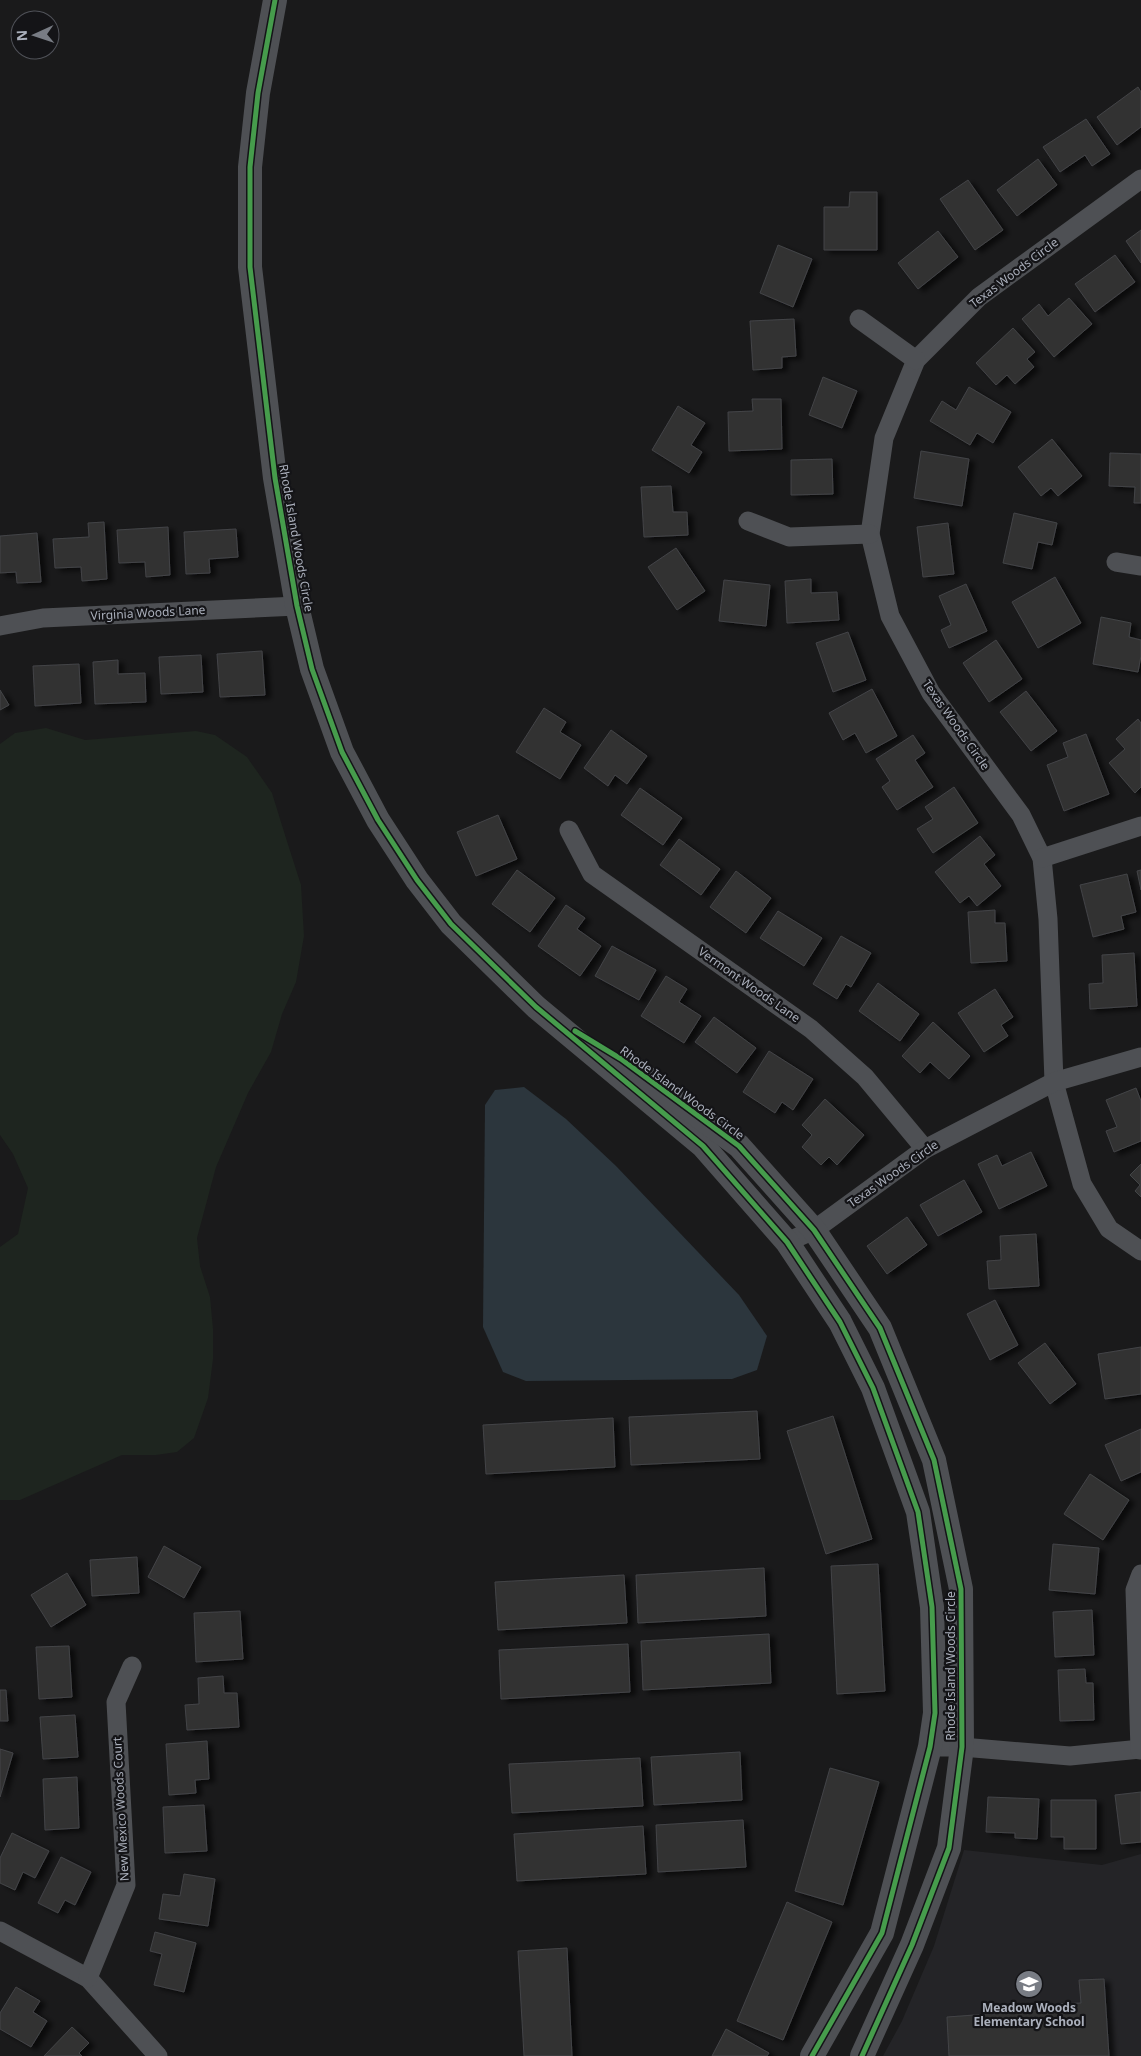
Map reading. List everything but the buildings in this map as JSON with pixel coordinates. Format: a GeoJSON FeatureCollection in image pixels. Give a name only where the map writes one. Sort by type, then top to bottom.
{"type":"FeatureCollection","features":[{"type":"Feature","properties":{"kind":"street","name":"Rhode Island Woods Circle"},"geometry":{"type":"LineString","coordinates":[[275,0],[258,93],[250,167],[250,267],[275,478],[297,606],[312,669],[342,752],[378,820],[417,880],[451,924],[536,1007],[702,1146],[787,1242],[840,1322],[873,1388],[918,1512],[932,1607],[935,1713],[930,1747],[882,1934],[812,2056]]}},
{"type":"Feature","properties":{"kind":"street","name":"Texas Woods Circle"},"geometry":{"type":"LineString","coordinates":[[1054,1082],[1048,919],[1042,858],[1021,815],[931,693],[890,616],[870,534],[884,438],[916,360],[979,297],[1141,179]]}},
{"type":"Feature","properties":{"kind":"street"},"geometry":{"type":"LineString","coordinates":[[859,319],[916,360]]}},
{"type":"Feature","properties":{"kind":"street"},"geometry":{"type":"LineString","coordinates":[[748,520],[789,537],[870,534]]}},
{"type":"Feature","properties":{"kind":"street"},"geometry":{"type":"LineString","coordinates":[[1116,562],[1141,566]]}},
{"type":"Feature","properties":{"kind":"street","name":"Virginia Woods Lane"},"geometry":{"type":"LineString","coordinates":[[0,626],[43,618],[297,606]]}},
{"type":"Feature","properties":{"kind":"street"},"geometry":{"type":"LineString","coordinates":[[1042,858],[1141,826]]}},
{"type":"Feature","properties":{"kind":"street","name":"Vermont Woods Lane"},"geometry":{"type":"LineString","coordinates":[[569,830],[592,874],[811,1029],[865,1077],[925,1149]]}},
{"type":"Feature","properties":{"kind":"street","name":"Rhode Island Woods Circle"},"geometry":{"type":"LineString","coordinates":[[536,1007],[621,1059],[739,1146],[814,1230],[880,1328],[934,1460],[962,1589],[962,1747],[949,1848],[912,1945],[862,2056]]}},
{"type":"Feature","properties":{"kind":"street","name":"Texas Woods Circle"},"geometry":{"type":"LineString","coordinates":[[787,1242],[814,1230],[925,1149],[1054,1082],[1141,1057]]}},
{"type":"Feature","properties":{"kind":"street"},"geometry":{"type":"LineString","coordinates":[[1054,1082],[1082,1184],[1109,1229],[1141,1251]]}},
{"type":"Feature","properties":{"kind":"street"},"geometry":{"type":"LineString","coordinates":[[930,1747],[962,1747],[1070,1756],[1140,1750],[1135,1590],[1141,1574]]}},
{"type":"Feature","properties":{"kind":"street","name":"New Mexico Woods Court"},"geometry":{"type":"LineString","coordinates":[[88,1978],[126,1885],[116,1702],[132,1666]]}},
{"type":"Feature","properties":{"kind":"street"},"geometry":{"type":"LineString","coordinates":[[935,1713],[962,1747]]}},
{"type":"Feature","properties":{"kind":"street"},"geometry":{"type":"LineString","coordinates":[[0,1931],[88,1978],[158,2056]]}},
{"type":"Feature","properties":{"kind":"shaded area"},"geometry":{"type":"Polygon","coordinates":[[[46,728],[85,740],[196,731],[215,735],[247,757],[272,793],[301,885],[304,936],[296,982],[282,1014],[271,1052],[248,1093],[216,1167],[197,1238],[200,1266],[210,1297],[213,1359],[208,1398],[194,1438],[177,1452],[156,1455],[122,1455],[20,1500],[0,1500],[0,1247],[18,1234],[28,1188],[13,1154],[0,1135],[0,744],[15,733],[46,728]]]}},
{"type":"Feature","properties":{"kind":"shaded area"},"geometry":{"type":"Polygon","coordinates":[[[524,1087],[566,1119],[616,1166],[739,1295],[767,1336],[757,1370],[732,1379],[526,1381],[503,1372],[483,1327],[485,1105],[495,1090],[524,1087]]]}},
{"type":"Feature","properties":{"kind":"shaded area","name":"Meadow Woods Elementary School"},"geometry":{"type":"Polygon","coordinates":[[[964,1850],[1102,1865],[1141,1854],[1141,2056],[883,2056],[902,2021],[934,1946],[964,1850]]]}},
{"type":"Feature","properties":{"kind":"cycle path"},"geometry":{"type":"LineString","coordinates":[[275,0],[258,93],[250,167],[250,267],[275,478],[297,606],[312,669],[342,752],[378,820],[417,880],[451,924],[536,1007],[703,1146],[787,1242],[840,1322],[873,1388],[918,1512],[932,1607],[935,1713],[930,1747],[882,1933],[812,2056]]}},
{"type":"Feature","properties":{"kind":"cycle path"},"geometry":{"type":"LineString","coordinates":[[575,1031],[621,1059],[739,1146],[814,1230],[880,1328],[934,1460],[961,1589],[962,1747],[949,1848],[912,1945],[862,2056]]}},
{"type":"Feature","properties":{"kind":"place","name":"Meadow Woods Elementary School"},"geometry":{"type":"Point","coordinates":[1029,1984]}}]}
